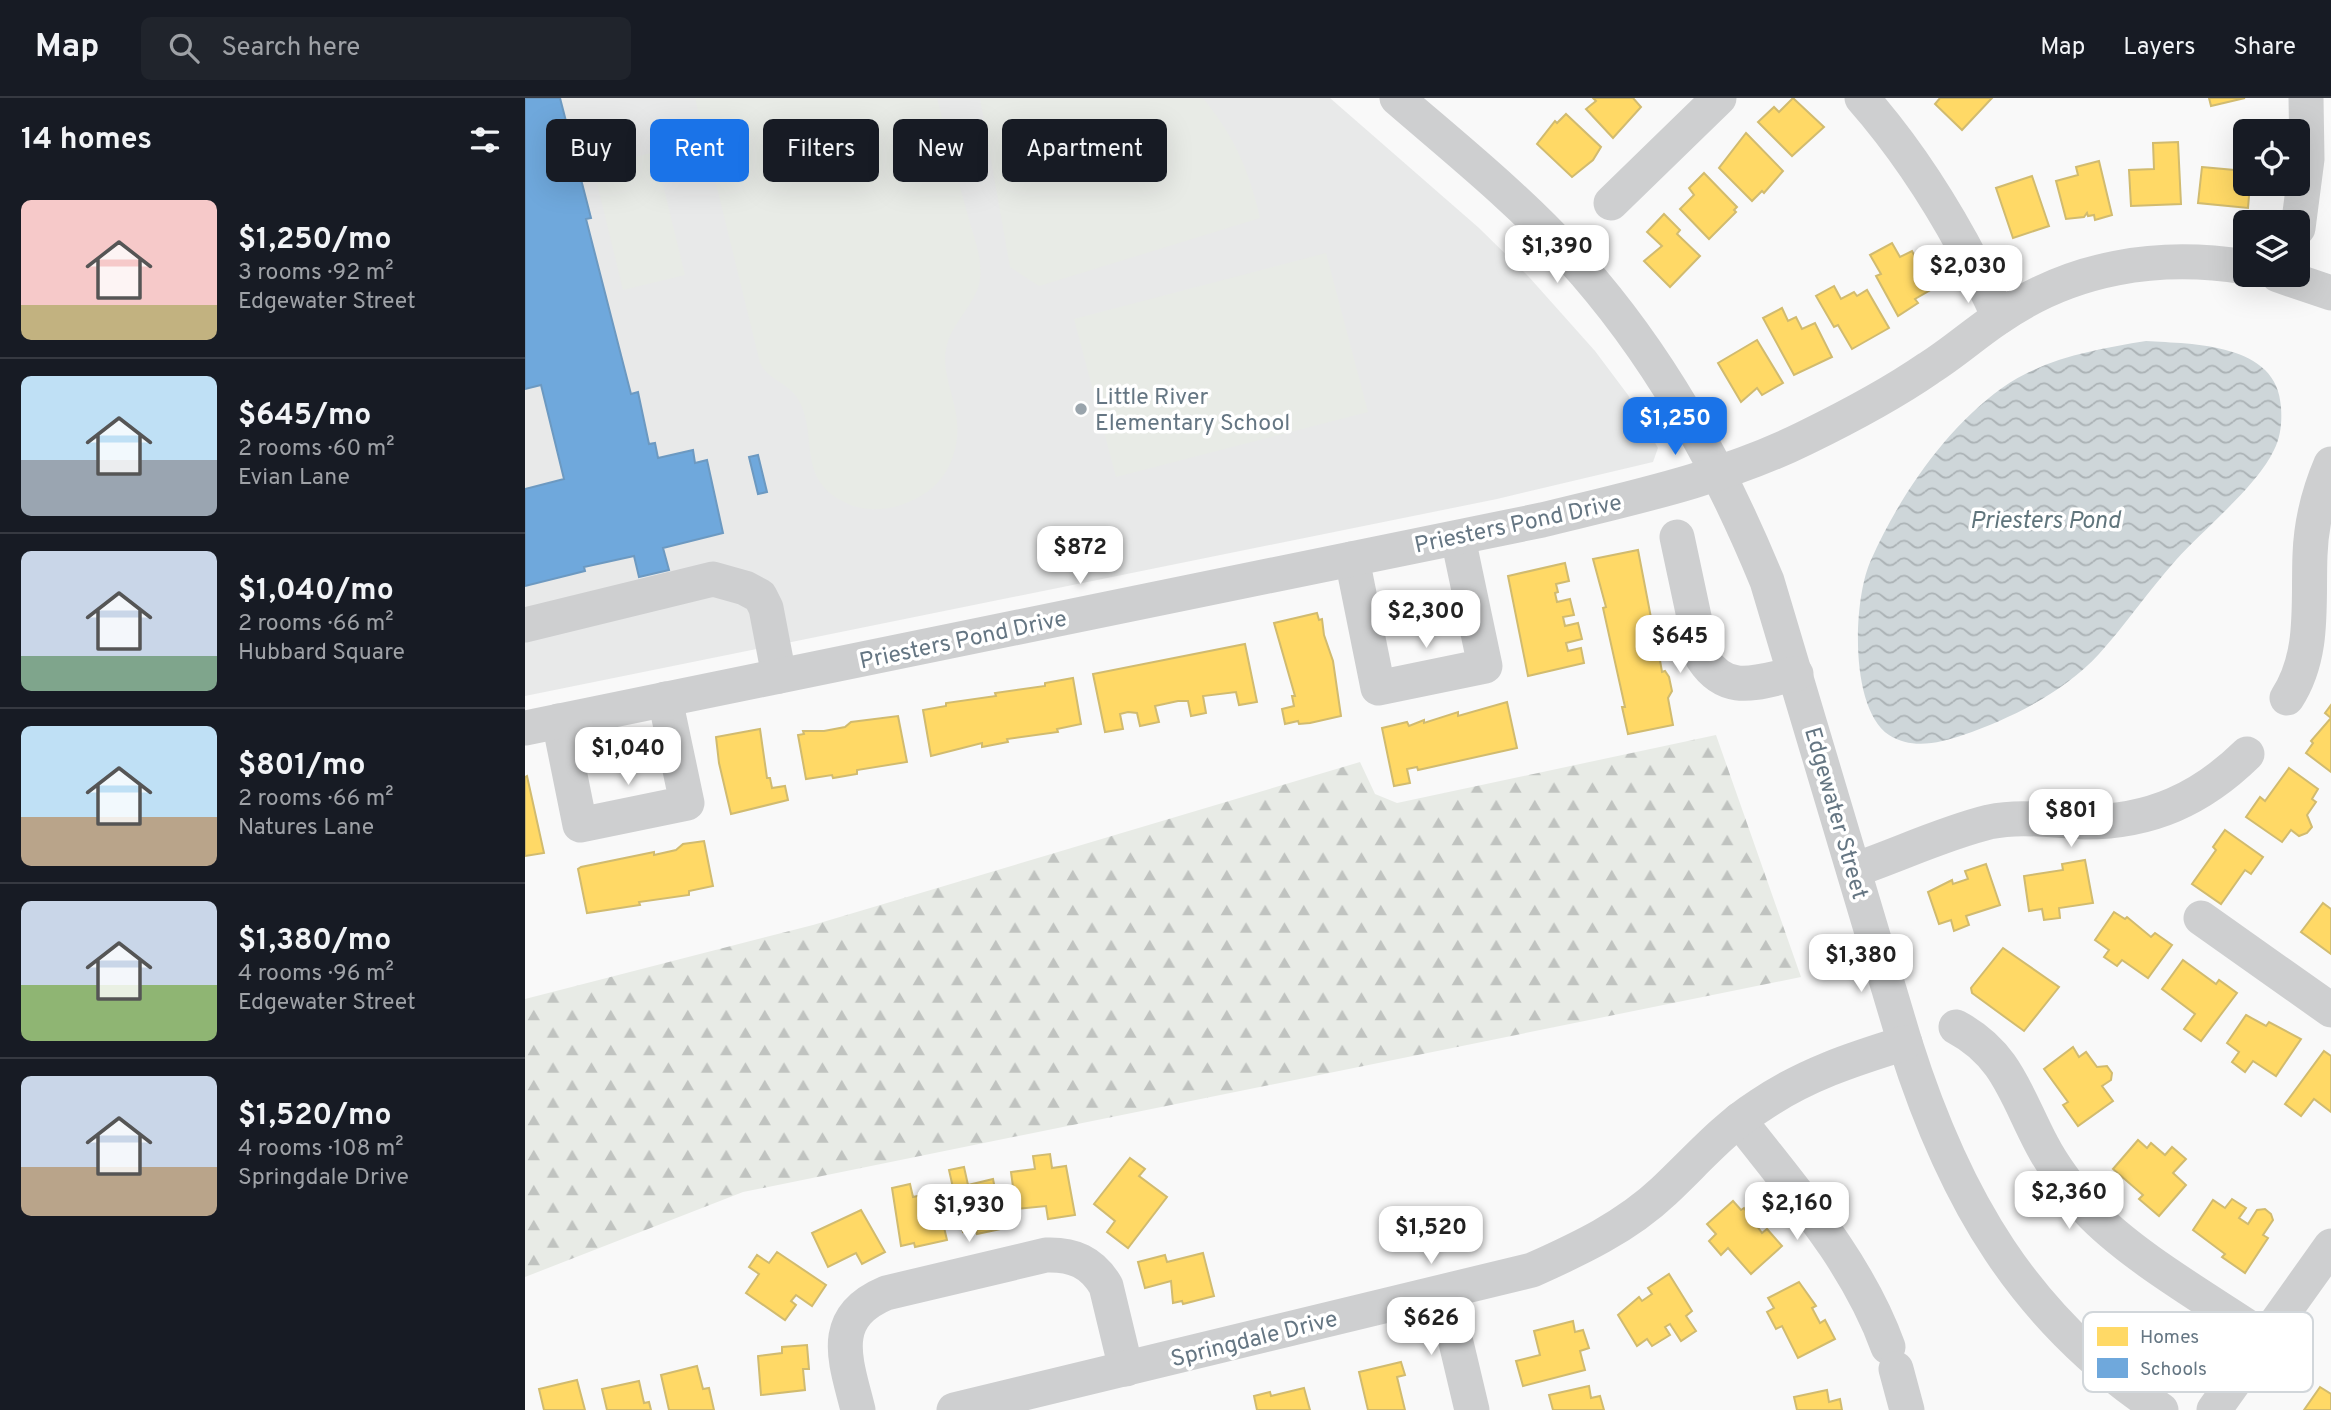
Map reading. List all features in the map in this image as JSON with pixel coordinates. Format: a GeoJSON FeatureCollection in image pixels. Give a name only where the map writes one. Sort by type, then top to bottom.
{"type":"FeatureCollection","features":[{"type":"Feature","properties":{"kind":"street","name":"Edgewater Street"},"geometry":{"type":"LineString","coordinates":[[1397,98],[1518,203],[1570,256],[1619,314],[1661,373],[1719,473],[1767,581],[1928,1115],[1951,1169],[1980,1222],[2015,1273],[2053,1319],[2083,1348]]}},
{"type":"Feature","properties":{"kind":"street"},"geometry":{"type":"LineString","coordinates":[[1611,203],[1719,98]]}},
{"type":"Feature","properties":{"kind":"street"},"geometry":{"type":"LineString","coordinates":[[2300,210],[2307,159],[2307,98]]}},
{"type":"Feature","properties":{"kind":"street"},"geometry":{"type":"LineString","coordinates":[[1874,102],[1946,215],[1999,317]]}},
{"type":"Feature","properties":{"kind":"street"},"geometry":{"type":"LineString","coordinates":[[1719,473],[1802,440],[1869,406],[1930,368],[1999,317],[2036,295],[2068,282],[2122,266],[2165,261],[2209,261],[2233,265]]}},
{"type":"Feature","properties":{"kind":"street"},"geometry":{"type":"LineString","coordinates":[[2310,285],[2331,293]]}},
{"type":"Feature","properties":{"kind":"street"},"geometry":{"type":"LineString","coordinates":[[2287,698],[2296,685],[2308,646],[2310,551],[2316,510],[2331,464]]}},
{"type":"Feature","properties":{"kind":"street","name":"Priesters Pond Drive"},"geometry":{"type":"LineString","coordinates":[[525,728],[1458,538],[1647,495],[1719,473]]}},
{"type":"Feature","properties":{"kind":"street"},"geometry":{"type":"LineString","coordinates":[[1677,537],[1703,659],[1713,674],[1727,682],[1742,685],[1796,674]]}},
{"type":"Feature","properties":{"kind":"street"},"geometry":{"type":"LineString","coordinates":[[1352,559],[1378,688],[1485,666],[1458,538]]}},
{"type":"Feature","properties":{"kind":"street"},"geometry":{"type":"LineString","coordinates":[[525,625],[713,579],[745,588],[760,596],[766,608],[779,676]]}},
{"type":"Feature","properties":{"kind":"street"},"geometry":{"type":"LineString","coordinates":[[559,721],[580,825],[687,803],[666,699]]}},
{"type":"Feature","properties":{"kind":"street"},"geometry":{"type":"LineString","coordinates":[[1854,870],[1989,822],[2022,818],[2087,822],[2128,818],[2180,804],[2218,782],[2247,754]]}},
{"type":"Feature","properties":{"kind":"street"},"geometry":{"type":"LineString","coordinates":[[2201,918],[2331,1010]]}},
{"type":"Feature","properties":{"kind":"street"},"geometry":{"type":"LineString","coordinates":[[1956,1027],[1976,1037],[1993,1053],[2007,1072],[2043,1147],[2061,1176],[2089,1211],[2123,1241],[2227,1312]]}},
{"type":"Feature","properties":{"kind":"street","name":"Springdale Drive"},"geometry":{"type":"LineString","coordinates":[[973,1408],[1532,1269],[1600,1237],[1663,1193],[1739,1120],[1793,1084],[1835,1065],[1905,1043]]}},
{"type":"Feature","properties":{"kind":"street"},"geometry":{"type":"LineString","coordinates":[[1739,1120],[1841,1253],[1863,1290],[1892,1358],[1907,1410]]}},
{"type":"Feature","properties":{"kind":"street"},"geometry":{"type":"LineString","coordinates":[[2285,1312],[2331,1246]]}},
{"type":"Feature","properties":{"kind":"street"},"geometry":{"type":"LineString","coordinates":[[858,1410],[845,1357],[845,1338],[850,1321],[869,1300],[885,1293],[1046,1255],[1073,1256],[1100,1276],[1106,1286],[1126,1368]]}},
{"type":"Feature","properties":{"kind":"street"},"geometry":{"type":"LineString","coordinates":[[1444,1292],[1472,1410]]}},
{"type":"Feature","properties":{"kind":"street","name":"Edgewater Street"},"geometry":{"type":"LineString","coordinates":[[2138,1392],[2161,1410]]}},
{"type":"Feature","properties":{"kind":"street"},"geometry":{"type":"LineString","coordinates":[[2214,1410],[2227,1392]]}},
{"type":"Feature","properties":{"kind":"shaded area","name":"Little River Elementary School"},"geometry":{"type":"Polygon","coordinates":[[[525,98],[1330,98],[1479,228],[1529,277],[1595,351],[1628,395],[1658,448],[1653,462],[1497,499],[525,696],[525,98]]]}},
{"type":"Feature","properties":{"kind":"green space"},"geometry":{"type":"Polygon","coordinates":[[[695,98],[937,98],[942,119],[893,119],[893,182],[959,182],[981,271],[978,288],[950,336],[945,358],[956,412],[957,442],[948,468],[938,483],[916,499],[891,508],[863,508],[842,501],[819,480],[813,467],[804,413],[798,399],[768,374],[760,363],[716,182],[749,182],[749,119],[700,119],[695,98]]]}},
{"type":"Feature","properties":{"kind":"green space"},"geometry":{"type":"Polygon","coordinates":[[[980,98],[1203,98],[1239,154],[1260,218],[1039,286],[1010,267],[988,143],[988,119],[984,119],[980,98]]]}},
{"type":"Feature","properties":{"kind":"green space"},"geometry":{"type":"Polygon","coordinates":[[[650,153],[650,182],[662,182],[685,275],[623,290],[597,182],[636,182],[636,157],[650,153]]]}},
{"type":"Feature","properties":{"kind":"green space"},"geometry":{"type":"Polygon","coordinates":[[[1326,253],[1368,412],[1116,477],[1074,319],[1326,253]]]}},
{"type":"Feature","properties":{"kind":"green space"},"geometry":{"type":"Polygon","coordinates":[[[1716,735],[1801,977],[743,1192],[525,1277],[525,999],[813,925],[1360,762],[1375,794],[1397,803],[1716,735]]]}},
{"type":"Feature","properties":{"kind":"water","name":"Priesters Pond"},"geometry":{"type":"Polygon","coordinates":[[[2146,341],[2209,346],[2230,351],[2265,370],[2276,386],[2281,407],[2281,429],[2266,464],[2243,492],[2176,560],[2099,654],[2054,692],[2018,712],[1954,738],[1916,744],[1889,735],[1876,721],[1867,702],[1861,678],[1858,625],[1865,578],[1871,560],[1910,489],[1961,423],[2002,388],[2035,369],[2071,356],[2146,341]]]}},
{"type":"Feature","properties":{"kind":"building: Homes"},"geometry":{"type":"Polygon","coordinates":[[[1593,98],[1633,98],[1641,107],[1613,138],[1586,109],[1596,101],[1593,98]]]}},
{"type":"Feature","properties":{"kind":"building: Homes"},"geometry":{"type":"Polygon","coordinates":[[[1793,98],[1824,127],[1792,156],[1758,122],[1774,107],[1779,112],[1793,98]]]}},
{"type":"Feature","properties":{"kind":"building: Homes"},"geometry":{"type":"Polygon","coordinates":[[[1940,98],[1992,98],[1962,130],[1935,104],[1940,98]]]}},
{"type":"Feature","properties":{"kind":"building: Homes"},"geometry":{"type":"Polygon","coordinates":[[[2209,98],[2245,98],[2211,106],[2209,98]]]}},
{"type":"Feature","properties":{"kind":"building: Homes"},"geometry":{"type":"Polygon","coordinates":[[[1566,114],[1601,147],[1593,160],[1572,177],[1537,144],[1555,121],[1557,123],[1566,114]]]}},
{"type":"Feature","properties":{"kind":"building: Homes"},"geometry":{"type":"Polygon","coordinates":[[[1746,133],[1783,171],[1764,193],[1762,191],[1752,201],[1719,168],[1746,133]]]}},
{"type":"Feature","properties":{"kind":"building: Homes"},"geometry":{"type":"Polygon","coordinates":[[[2178,142],[2181,204],[2131,206],[2129,170],[2154,169],[2153,143],[2178,142]]]}},
{"type":"Feature","properties":{"kind":"building: Homes"},"geometry":{"type":"Polygon","coordinates":[[[2099,161],[2112,215],[2095,220],[2094,215],[2088,216],[2087,213],[2084,217],[2066,219],[2056,181],[2078,175],[2076,167],[2099,161]]]}},
{"type":"Feature","properties":{"kind":"building: Homes"},"geometry":{"type":"Polygon","coordinates":[[[2202,167],[2233,170],[2233,196],[2249,196],[2248,208],[2198,203],[2202,167]]]}},
{"type":"Feature","properties":{"kind":"building: Homes"},"geometry":{"type":"Polygon","coordinates":[[[1704,173],[1737,207],[1734,210],[1736,212],[1709,239],[1680,209],[1694,195],[1689,188],[1704,173]]]}},
{"type":"Feature","properties":{"kind":"building: Homes"},"geometry":{"type":"Polygon","coordinates":[[[2032,176],[2049,226],[2013,238],[1996,188],[2032,176]]]}},
{"type":"Feature","properties":{"kind":"building: Homes"},"geometry":{"type":"Polygon","coordinates":[[[1664,214],[1680,230],[1677,234],[1700,256],[1670,287],[1644,261],[1662,246],[1647,232],[1664,214]]]}},
{"type":"Feature","properties":{"kind":"building: Homes"},"geometry":{"type":"Polygon","coordinates":[[[1892,243],[1900,257],[1912,251],[1932,289],[1915,299],[1918,303],[1898,316],[1876,276],[1881,274],[1870,255],[1892,243]]]}},
{"type":"Feature","properties":{"kind":"building: Homes"},"geometry":{"type":"Polygon","coordinates":[[[1834,286],[1841,299],[1854,292],[1857,296],[1867,290],[1889,328],[1852,349],[1838,325],[1834,327],[1816,296],[1834,286]]]}},
{"type":"Feature","properties":{"kind":"building: Homes"},"geometry":{"type":"Polygon","coordinates":[[[1782,308],[1788,321],[1796,317],[1802,329],[1815,323],[1832,357],[1794,375],[1763,318],[1782,308]]]}},
{"type":"Feature","properties":{"kind":"building: Homes"},"geometry":{"type":"Polygon","coordinates":[[[1757,340],[1783,383],[1762,395],[1757,388],[1741,402],[1718,363],[1757,340]]]}},
{"type":"Feature","properties":{"kind":"building: Homes"},"geometry":{"type":"Polygon","coordinates":[[[1638,550],[1652,623],[1659,629],[1662,643],[1658,649],[1662,672],[1665,671],[1669,677],[1672,691],[1668,698],[1673,725],[1628,734],[1622,707],[1625,707],[1603,608],[1606,607],[1593,559],[1638,550]]]}},
{"type":"Feature","properties":{"kind":"building: Homes"},"geometry":{"type":"Polygon","coordinates":[[[1565,563],[1569,581],[1556,584],[1558,592],[1555,593],[1557,602],[1570,599],[1574,615],[1563,617],[1565,626],[1578,623],[1582,639],[1566,643],[1568,651],[1581,648],[1584,663],[1528,676],[1508,576],[1565,563]]]}},
{"type":"Feature","properties":{"kind":"building: Homes"},"geometry":{"type":"Polygon","coordinates":[[[1317,613],[1319,620],[1322,619],[1324,635],[1333,661],[1341,716],[1310,723],[1299,724],[1298,721],[1285,724],[1282,709],[1294,706],[1292,696],[1295,696],[1274,623],[1317,613]]]}},
{"type":"Feature","properties":{"kind":"building: Homes"},"geometry":{"type":"Polygon","coordinates":[[[1245,644],[1257,702],[1239,705],[1236,692],[1203,696],[1206,713],[1191,716],[1188,701],[1178,701],[1155,706],[1159,722],[1140,726],[1137,713],[1128,712],[1120,714],[1123,729],[1105,732],[1093,674],[1245,644]]]}},
{"type":"Feature","properties":{"kind":"building: Homes"},"geometry":{"type":"Polygon","coordinates":[[[1073,678],[1081,724],[1057,729],[1058,732],[1007,739],[1008,742],[982,747],[982,743],[931,756],[923,710],[1073,678]]]}},
{"type":"Feature","properties":{"kind":"building: Homes"},"geometry":{"type":"Polygon","coordinates":[[[1507,702],[1517,748],[1418,770],[1417,767],[1407,769],[1410,783],[1394,786],[1382,728],[1407,722],[1409,726],[1424,720],[1424,723],[1458,712],[1458,716],[1507,702]]]}},
{"type":"Feature","properties":{"kind":"building: Homes"},"geometry":{"type":"Polygon","coordinates":[[[2331,705],[2331,718],[2325,713],[2331,705]]]}},
{"type":"Feature","properties":{"kind":"building: Homes"},"geometry":{"type":"Polygon","coordinates":[[[898,716],[907,762],[857,770],[857,774],[806,779],[798,735],[804,734],[803,731],[824,731],[845,727],[851,722],[898,716]]]}},
{"type":"Feature","properties":{"kind":"building: Homes"},"geometry":{"type":"Polygon","coordinates":[[[2331,718],[2331,772],[2306,753],[2313,743],[2311,741],[2331,718]]]}},
{"type":"Feature","properties":{"kind":"building: Homes"},"geometry":{"type":"Polygon","coordinates":[[[760,729],[767,778],[770,778],[772,788],[785,786],[788,800],[731,814],[716,737],[760,729]]]}},
{"type":"Feature","properties":{"kind":"building: Homes"},"geometry":{"type":"Polygon","coordinates":[[[2289,768],[2318,789],[2312,799],[2316,802],[2307,815],[2312,827],[2299,836],[2291,830],[2282,842],[2246,817],[2260,797],[2265,801],[2289,768]]]}},
{"type":"Feature","properties":{"kind":"building: Homes"},"geometry":{"type":"Polygon","coordinates":[[[527,776],[544,853],[525,856],[525,777],[527,776]]]}},
{"type":"Feature","properties":{"kind":"building: Homes"},"geometry":{"type":"Polygon","coordinates":[[[2225,830],[2263,857],[2251,874],[2245,870],[2221,904],[2192,884],[2216,850],[2213,847],[2225,830]]]}},
{"type":"Feature","properties":{"kind":"building: Homes"},"geometry":{"type":"Polygon","coordinates":[[[704,841],[713,886],[689,891],[689,895],[587,913],[578,869],[581,867],[654,852],[654,855],[676,850],[683,844],[704,841]]]}},
{"type":"Feature","properties":{"kind":"building: Homes"},"geometry":{"type":"Polygon","coordinates":[[[2085,860],[2093,903],[2059,908],[2060,918],[2044,920],[2042,909],[2029,911],[2024,876],[2063,870],[2062,864],[2085,860]]]}},
{"type":"Feature","properties":{"kind":"building: Homes"},"geometry":{"type":"Polygon","coordinates":[[[1986,864],[2000,905],[1966,916],[1969,925],[1954,931],[1951,920],[1939,924],[1928,892],[1952,880],[1953,884],[1968,879],[1965,871],[1986,864]]]}},
{"type":"Feature","properties":{"kind":"building: Homes"},"geometry":{"type":"Polygon","coordinates":[[[2323,903],[2331,909],[2331,954],[2301,932],[2323,903]]]}},
{"type":"Feature","properties":{"kind":"building: Homes"},"geometry":{"type":"Polygon","coordinates":[[[2114,912],[2125,919],[2127,917],[2151,937],[2155,933],[2172,945],[2148,978],[2122,960],[2117,966],[2104,957],[2109,950],[2095,940],[2114,912]]]}},
{"type":"Feature","properties":{"kind":"building: Homes"},"geometry":{"type":"Polygon","coordinates":[[[2003,948],[2059,987],[2024,1031],[1972,993],[1971,988],[2003,948]]]}},
{"type":"Feature","properties":{"kind":"building: Homes"},"geometry":{"type":"Polygon","coordinates":[[[2183,960],[2216,984],[2219,980],[2237,993],[2201,1041],[2184,1029],[2195,1014],[2162,989],[2183,960]]]}},
{"type":"Feature","properties":{"kind":"building: Homes"},"geometry":{"type":"Polygon","coordinates":[[[2246,1015],[2266,1026],[2269,1022],[2301,1039],[2276,1076],[2253,1061],[2245,1072],[2232,1062],[2239,1052],[2227,1043],[2246,1015]]]}},
{"type":"Feature","properties":{"kind":"building: Homes"},"geometry":{"type":"Polygon","coordinates":[[[2073,1047],[2079,1057],[2086,1052],[2097,1067],[2107,1066],[2112,1073],[2111,1080],[2102,1086],[2113,1101],[2078,1126],[2063,1105],[2068,1102],[2044,1069],[2073,1047]]]}},
{"type":"Feature","properties":{"kind":"building: Homes"},"geometry":{"type":"Polygon","coordinates":[[[2324,1051],[2331,1056],[2331,1112],[2314,1099],[2301,1116],[2285,1104],[2324,1051]]]}},
{"type":"Feature","properties":{"kind":"building: Homes"},"geometry":{"type":"Polygon","coordinates":[[[2138,1140],[2147,1148],[2151,1143],[2165,1155],[2172,1147],[2186,1159],[2173,1173],[2186,1185],[2159,1216],[2139,1199],[2143,1195],[2113,1169],[2138,1140]]]}},
{"type":"Feature","properties":{"kind":"building: Homes"},"geometry":{"type":"Polygon","coordinates":[[[1050,1154],[1052,1168],[1066,1166],[1075,1215],[1048,1219],[1046,1206],[1016,1209],[1011,1172],[1035,1169],[1033,1156],[1050,1154]]]}},
{"type":"Feature","properties":{"kind":"building: Homes"},"geometry":{"type":"Polygon","coordinates":[[[1130,1158],[1145,1169],[1139,1176],[1167,1197],[1128,1248],[1107,1232],[1115,1221],[1094,1204],[1130,1158]]]}},
{"type":"Feature","properties":{"kind":"building: Homes"},"geometry":{"type":"Polygon","coordinates":[[[964,1167],[968,1185],[993,1179],[997,1199],[1003,1198],[1010,1227],[977,1234],[976,1229],[963,1232],[949,1170],[964,1167]]]}},
{"type":"Feature","properties":{"kind":"building: Homes"},"geometry":{"type":"Polygon","coordinates":[[[910,1184],[913,1197],[931,1193],[936,1216],[941,1215],[947,1240],[915,1247],[914,1243],[901,1246],[892,1188],[910,1184]]]}},
{"type":"Feature","properties":{"kind":"building: Homes"},"geometry":{"type":"Polygon","coordinates":[[[2232,1199],[2246,1208],[2239,1218],[2248,1224],[2257,1210],[2265,1209],[2273,1220],[2263,1235],[2268,1238],[2245,1273],[2222,1257],[2225,1254],[2193,1230],[2213,1200],[2225,1208],[2232,1199]]]}},
{"type":"Feature","properties":{"kind":"building: Homes"},"geometry":{"type":"Polygon","coordinates":[[[1733,1201],[1741,1210],[1744,1208],[1762,1233],[1767,1229],[1782,1246],[1751,1274],[1728,1248],[1721,1255],[1709,1241],[1716,1234],[1707,1224],[1733,1201]]]}},
{"type":"Feature","properties":{"kind":"building: Homes"},"geometry":{"type":"Polygon","coordinates":[[[861,1210],[885,1252],[862,1264],[856,1253],[828,1267],[812,1233],[861,1210]]]}},
{"type":"Feature","properties":{"kind":"building: Homes"},"geometry":{"type":"Polygon","coordinates":[[[777,1252],[826,1285],[812,1306],[796,1295],[791,1301],[796,1305],[785,1320],[746,1293],[759,1274],[749,1267],[757,1255],[769,1263],[777,1252]]]}},
{"type":"Feature","properties":{"kind":"building: Homes"},"geometry":{"type":"Polygon","coordinates":[[[1203,1253],[1214,1296],[1183,1304],[1182,1301],[1173,1303],[1171,1281],[1145,1288],[1138,1262],[1165,1255],[1167,1262],[1203,1253]]]}},
{"type":"Feature","properties":{"kind":"building: Homes"},"geometry":{"type":"Polygon","coordinates":[[[1669,1274],[1692,1311],[1686,1316],[1696,1331],[1681,1341],[1670,1324],[1665,1327],[1670,1335],[1652,1346],[1647,1339],[1637,1346],[1618,1315],[1639,1297],[1642,1301],[1652,1294],[1648,1288],[1669,1274]]]}},
{"type":"Feature","properties":{"kind":"building: Homes"},"geometry":{"type":"Polygon","coordinates":[[[1799,1282],[1816,1306],[1812,1308],[1820,1323],[1825,1320],[1835,1339],[1798,1358],[1782,1326],[1776,1329],[1767,1312],[1774,1308],[1768,1298],[1799,1282]]]}},
{"type":"Feature","properties":{"kind":"building: Homes"},"geometry":{"type":"Polygon","coordinates":[[[1573,1321],[1575,1332],[1583,1330],[1589,1348],[1580,1351],[1585,1370],[1523,1386],[1516,1361],[1540,1355],[1534,1331],[1573,1321]]]}},
{"type":"Feature","properties":{"kind":"building: Homes"},"geometry":{"type":"Polygon","coordinates":[[[807,1345],[809,1369],[803,1369],[805,1390],[761,1395],[758,1356],[782,1353],[782,1347],[807,1345]]]}},
{"type":"Feature","properties":{"kind":"building: Homes"},"geometry":{"type":"Polygon","coordinates":[[[1401,1362],[1405,1375],[1397,1377],[1405,1410],[1368,1410],[1359,1372],[1401,1362]]]}},
{"type":"Feature","properties":{"kind":"building: Homes"},"geometry":{"type":"Polygon","coordinates":[[[697,1366],[703,1389],[709,1388],[714,1410],[669,1410],[661,1375],[697,1366]]]}},
{"type":"Feature","properties":{"kind":"building: Homes"},"geometry":{"type":"Polygon","coordinates":[[[577,1380],[585,1410],[544,1410],[539,1389],[577,1380]]]}},
{"type":"Feature","properties":{"kind":"building: Homes"},"geometry":{"type":"Polygon","coordinates":[[[639,1381],[644,1403],[649,1402],[651,1410],[607,1410],[602,1389],[639,1381]]]}},
{"type":"Feature","properties":{"kind":"building: Homes"},"geometry":{"type":"Polygon","coordinates":[[[1589,1386],[1591,1398],[1600,1396],[1604,1410],[1553,1410],[1549,1395],[1589,1386]]]}},
{"type":"Feature","properties":{"kind":"building: Homes"},"geometry":{"type":"Polygon","coordinates":[[[2320,1387],[2331,1394],[2331,1410],[2304,1410],[2320,1387]]]}},
{"type":"Feature","properties":{"kind":"building: Homes"},"geometry":{"type":"Polygon","coordinates":[[[1304,1388],[1310,1410],[1257,1410],[1254,1396],[1270,1392],[1271,1396],[1304,1388]]]}},
{"type":"Feature","properties":{"kind":"building: Homes"},"geometry":{"type":"Polygon","coordinates":[[[1827,1390],[1829,1402],[1840,1399],[1842,1410],[1797,1410],[1794,1397],[1827,1390]]]}},
{"type":"Feature","properties":{"kind":"building: Schools"},"geometry":{"type":"Polygon","coordinates":[[[525,98],[560,98],[565,119],[546,119],[546,182],[582,182],[591,218],[586,219],[631,394],[638,392],[649,444],[655,443],[658,458],[693,450],[695,463],[707,460],[723,533],[663,548],[669,570],[639,577],[634,556],[584,567],[585,571],[525,586],[525,489],[564,479],[541,385],[525,389],[525,98]]]}},
{"type":"Feature","properties":{"kind":"building: Schools"},"geometry":{"type":"Polygon","coordinates":[[[758,455],[767,492],[758,494],[749,457],[758,455]]]}},
{"type":"Feature","properties":{"kind":"place","name":"Little River Elementary School"},"geometry":{"type":"Point","coordinates":[1081,409]}}]}
